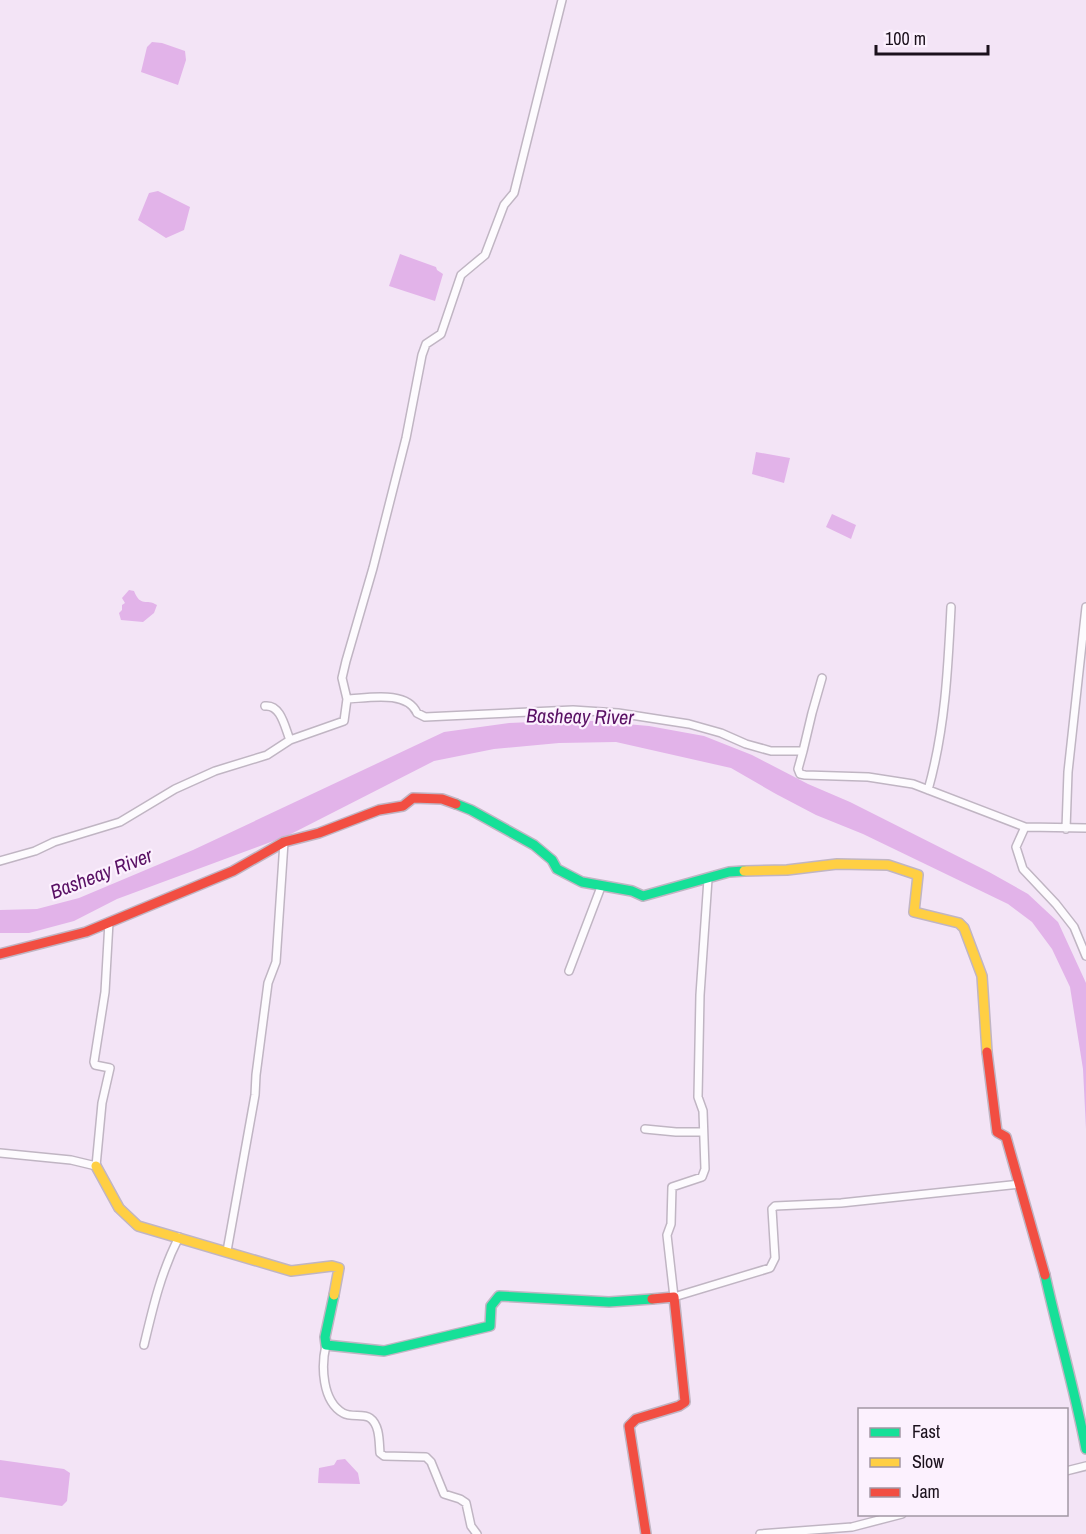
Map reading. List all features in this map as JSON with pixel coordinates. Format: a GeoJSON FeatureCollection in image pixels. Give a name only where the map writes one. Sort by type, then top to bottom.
{"type":"FeatureCollection","features":[{"type":"Feature","properties":{"kind":"street"},"geometry":{"type":"LineString","coordinates":[[0,861],[120,822],[175,789],[215,771],[267,755],[290,740],[344,721],[346,699],[342,678],[406,438],[422,355],[426,344],[441,334],[461,275],[485,255],[504,204],[514,193],[562,0]]}},
{"type":"Feature","properties":{"kind":"street"},"geometry":{"type":"LineString","coordinates":[[928,790],[938,755],[946,688],[951,607]]}},
{"type":"Feature","properties":{"kind":"street"},"geometry":{"type":"LineString","coordinates":[[1066,829],[1068,772],[1086,607]]}},
{"type":"Feature","properties":{"kind":"street"},"geometry":{"type":"LineString","coordinates":[[822,678],[798,769],[800,774],[868,777],[913,784],[1025,826],[1086,828]]}},
{"type":"Feature","properties":{"kind":"street"},"geometry":{"type":"LineString","coordinates":[[346,699],[393,698],[409,703],[414,706],[417,714],[425,717],[573,710],[618,713],[689,723],[771,751],[804,751]]}},
{"type":"Feature","properties":{"kind":"street"},"geometry":{"type":"LineString","coordinates":[[265,706],[277,710],[290,740]]}},
{"type":"Feature","properties":{"kind":"street"},"geometry":{"type":"LineString","coordinates":[[0,954],[86,932],[233,871],[284,842],[319,833],[379,810],[403,806],[413,798],[442,799],[471,810],[534,845],[552,860],[557,869],[582,882],[632,891],[643,896],[729,872],[837,864],[888,865],[918,875],[914,912],[959,923],[964,928],[982,976],[989,1074],[997,1132],[1006,1137],[1040,1250],[1058,1335],[1076,1397],[1086,1449]]}},
{"type":"Feature","properties":{"kind":"street"},"geometry":{"type":"LineString","coordinates":[[1025,826],[1016,848],[1023,869],[1074,927],[1086,956]]}},
{"type":"Feature","properties":{"kind":"street"},"geometry":{"type":"LineString","coordinates":[[227,1251],[255,1095],[268,983],[276,962],[284,842]]}},
{"type":"Feature","properties":{"kind":"street"},"geometry":{"type":"LineString","coordinates":[[646,1534],[629,1426],[636,1419],[679,1406],[685,1402],[667,1234],[671,1224],[672,1187],[704,1175],[703,1111],[698,1096],[698,1077],[700,995],[708,879]]}},
{"type":"Feature","properties":{"kind":"street"},"geometry":{"type":"LineString","coordinates":[[569,971],[601,887]]}},
{"type":"Feature","properties":{"kind":"street"},"geometry":{"type":"LineString","coordinates":[[109,922],[105,993],[94,1062],[95,1065],[110,1068],[102,1103],[96,1166],[119,1208],[138,1226],[291,1271],[332,1266],[339,1268],[325,1337],[323,1360],[326,1387],[333,1404],[344,1415],[366,1416],[372,1419],[377,1428],[380,1453],[384,1456],[426,1457],[444,1494],[466,1503],[471,1526],[477,1534]]}},
{"type":"Feature","properties":{"kind":"street"},"geometry":{"type":"LineString","coordinates":[[645,1129],[703,1132]]}},
{"type":"Feature","properties":{"kind":"street"},"geometry":{"type":"LineString","coordinates":[[0,1153],[71,1160],[96,1166]]}},
{"type":"Feature","properties":{"kind":"street"},"geometry":{"type":"LineString","coordinates":[[326,1345],[384,1351],[490,1326],[489,1314],[492,1302],[499,1296],[602,1302],[674,1297],[770,1268],[775,1258],[772,1209],[775,1206],[842,1203],[1020,1184]]}},
{"type":"Feature","properties":{"kind":"street"},"geometry":{"type":"LineString","coordinates":[[144,1345],[166,1263],[179,1237]]}},
{"type":"Feature","properties":{"kind":"street"},"geometry":{"type":"LineString","coordinates":[[1068,1470],[1086,1466]]}},
{"type":"Feature","properties":{"kind":"street"},"geometry":{"type":"LineString","coordinates":[[760,1534],[852,1527],[898,1516]]}},
{"type":"Feature","properties":{"kind":"shaded area"},"geometry":{"type":"Polygon","coordinates":[[[152,42],[185,51],[186,60],[178,85],[141,72],[147,47],[152,42]]]}},
{"type":"Feature","properties":{"kind":"shaded area"},"geometry":{"type":"Polygon","coordinates":[[[158,191],[190,207],[184,230],[166,238],[138,220],[149,193],[158,191]]]}},
{"type":"Feature","properties":{"kind":"shaded area"},"geometry":{"type":"Polygon","coordinates":[[[400,254],[436,267],[443,274],[435,301],[389,286],[400,254]]]}},
{"type":"Feature","properties":{"kind":"shaded area"},"geometry":{"type":"Polygon","coordinates":[[[756,452],[790,458],[784,483],[752,474],[756,452]]]}},
{"type":"Feature","properties":{"kind":"shaded area"},"geometry":{"type":"Polygon","coordinates":[[[832,514],[856,525],[851,539],[826,527],[832,514]]]}},
{"type":"Feature","properties":{"kind":"shaded area"},"geometry":{"type":"Polygon","coordinates":[[[129,590],[134,591],[141,601],[157,605],[154,613],[143,622],[121,620],[119,613],[125,603],[122,598],[129,590]]]}},
{"type":"Feature","properties":{"kind":"shaded area"},"geometry":{"type":"Polygon","coordinates":[[[580,720],[649,726],[704,736],[752,755],[808,784],[850,802],[1028,894],[1058,922],[1086,983],[1086,1129],[1083,1069],[1070,987],[1052,949],[1032,922],[1008,904],[863,834],[816,815],[731,768],[616,742],[559,743],[494,749],[434,761],[287,836],[117,899],[74,921],[29,933],[0,933],[0,910],[37,909],[79,898],[193,850],[444,732],[509,723],[580,720]]]}},
{"type":"Feature","properties":{"kind":"shaded area"},"geometry":{"type":"Polygon","coordinates":[[[345,1459],[358,1473],[360,1484],[318,1483],[319,1468],[334,1465],[337,1460],[345,1459]]]}},
{"type":"Feature","properties":{"kind":"shaded area"},"geometry":{"type":"Polygon","coordinates":[[[0,1460],[64,1469],[70,1473],[67,1501],[62,1506],[0,1497],[0,1460]]]}},
{"type":"Feature","properties":{"kind":"traffic: fast"},"geometry":{"type":"LineString","coordinates":[[456,804],[534,845],[552,860],[557,869],[582,882],[632,891],[643,896],[729,872],[744,871]]}},
{"type":"Feature","properties":{"kind":"traffic: fast"},"geometry":{"type":"LineString","coordinates":[[1045,1275],[1086,1449]]}},
{"type":"Feature","properties":{"kind":"traffic: fast"},"geometry":{"type":"LineString","coordinates":[[334,1295],[325,1337],[326,1345],[384,1351],[490,1326],[491,1306],[499,1296],[609,1302],[652,1299]]}},
{"type":"Feature","properties":{"kind":"traffic: slow"},"geometry":{"type":"LineString","coordinates":[[744,871],[787,870],[837,864],[888,865],[918,875],[914,912],[959,923],[964,928],[982,976],[987,1052]]}},
{"type":"Feature","properties":{"kind":"traffic: slow"},"geometry":{"type":"LineString","coordinates":[[96,1166],[119,1208],[138,1226],[291,1271],[332,1266],[339,1268],[334,1295]]}},
{"type":"Feature","properties":{"kind":"traffic: jam"},"geometry":{"type":"LineString","coordinates":[[0,954],[86,932],[233,871],[284,842],[319,833],[379,810],[403,806],[413,798],[442,799],[456,804]]}},
{"type":"Feature","properties":{"kind":"traffic: jam"},"geometry":{"type":"LineString","coordinates":[[987,1052],[997,1132],[1006,1137],[1045,1275]]}},
{"type":"Feature","properties":{"kind":"traffic: jam"},"geometry":{"type":"LineString","coordinates":[[646,1534],[629,1426],[636,1419],[679,1406],[685,1402],[674,1297],[652,1299]]}},
{"type":"Feature","properties":{"kind":"water label","name":"Basheay River"},"geometry":{"type":"Point","coordinates":[580,716]}},
{"type":"Feature","properties":{"kind":"water label","name":"Basheay River"},"geometry":{"type":"Point","coordinates":[101,873]}}]}
